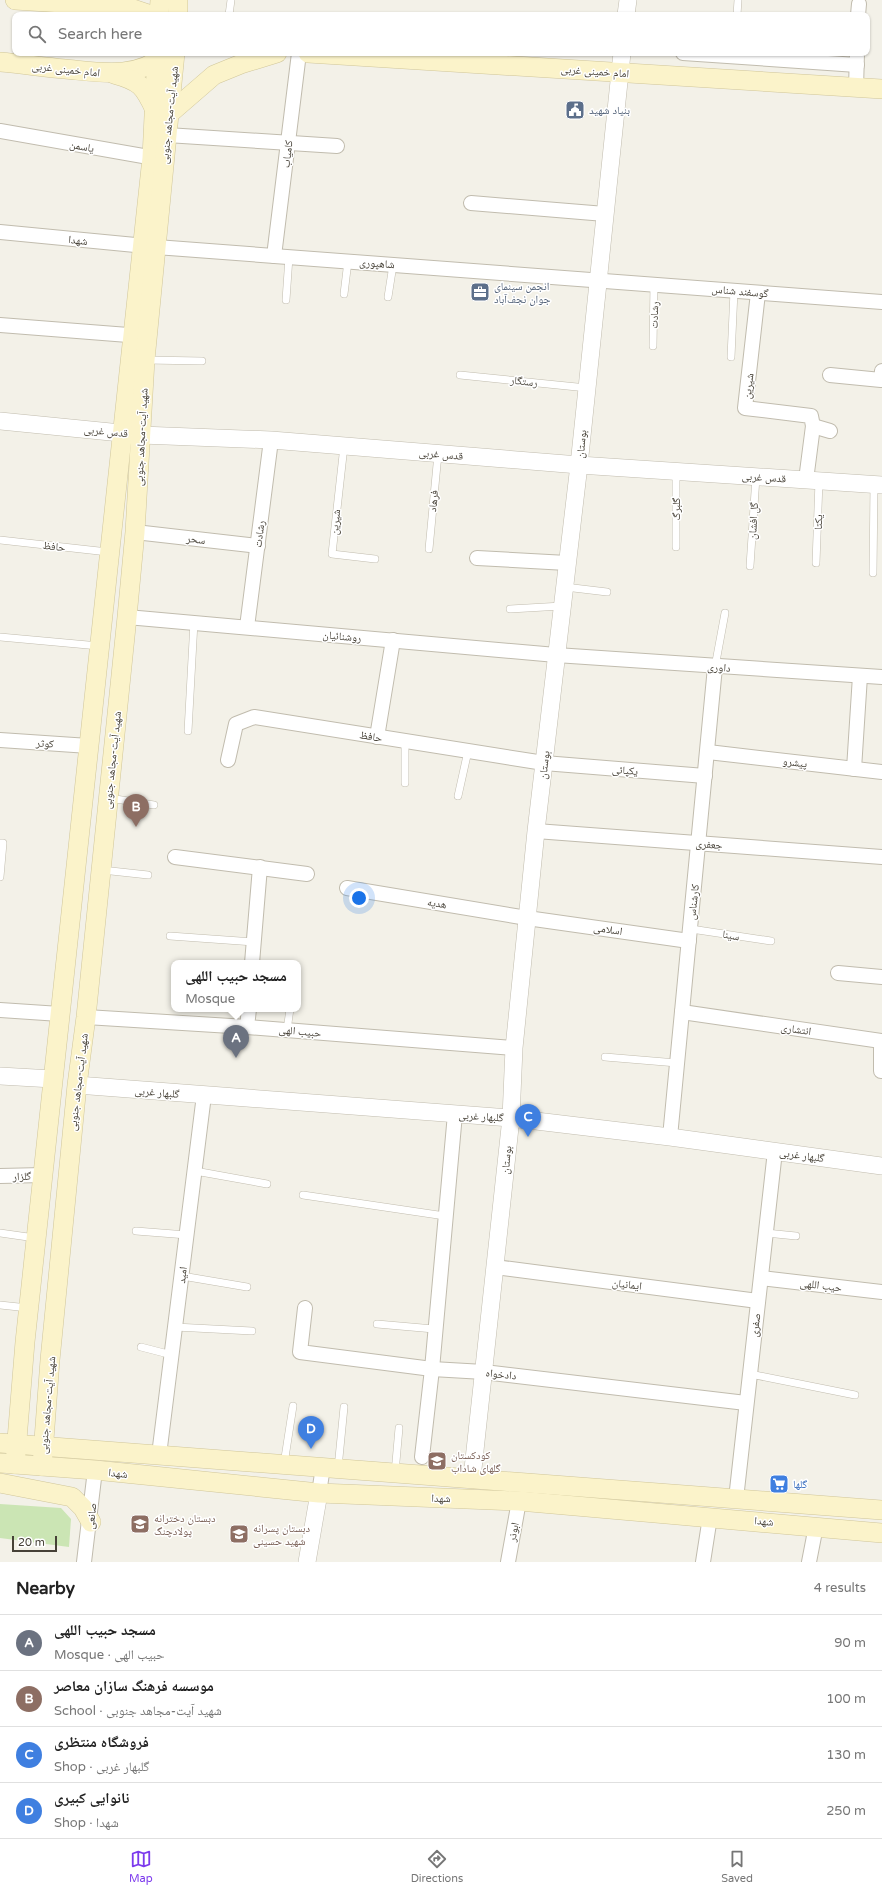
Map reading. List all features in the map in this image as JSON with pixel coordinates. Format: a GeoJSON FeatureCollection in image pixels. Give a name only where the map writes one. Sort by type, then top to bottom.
{"type":"FeatureCollection","features":[{"type":"Feature","properties":{"kind":"main road"},"geometry":{"type":"LineString","coordinates":[[15,0],[107,5],[131,4],[146,12]]}},
{"type":"Feature","properties":{"kind":"main road"},"geometry":{"type":"LineString","coordinates":[[159,12],[160,0]]}},
{"type":"Feature","properties":{"kind":"main road"},"geometry":{"type":"LineString","coordinates":[[178,0],[178,12]]}},
{"type":"Feature","properties":{"kind":"main road","name":"شهید آیت-مجاهد جنوبی"},"geometry":{"type":"LineString","coordinates":[[7,1464],[8,1444],[24,1357],[90,746],[121,433],[140,336],[162,112],[160,56]]}},
{"type":"Feature","properties":{"kind":"main road","name":"امام خمینی غربی"},"geometry":{"type":"LineString","coordinates":[[0,62],[111,74],[133,71],[160,56]]}},
{"type":"Feature","properties":{"kind":"main road","name":"شهید آیت-مجاهد جنوبی"},"geometry":{"type":"LineString","coordinates":[[158,159],[167,135],[162,112],[174,56]]}},
{"type":"Feature","properties":{"kind":"main road"},"geometry":{"type":"LineString","coordinates":[[111,74],[134,80],[162,112],[214,75],[241,64],[268,56]]}},
{"type":"Feature","properties":{"kind":"main road","name":"امام خمینی غربی"},"geometry":{"type":"LineString","coordinates":[[357,56],[882,89]]}},
{"type":"Feature","properties":{"kind":"main road","name":"شهید آیت-مجاهد جنوبی"},"geometry":{"type":"LineString","coordinates":[[42,1466],[50,1360],[77,1085],[102,870],[107,798],[135,532],[145,360],[140,336]]}},
{"type":"Feature","properties":{"kind":"main road"},"geometry":{"type":"LineString","coordinates":[[24,1357],[50,1360]]}},
{"type":"Feature","properties":{"kind":"main road","name":"شهدا"},"geometry":{"type":"LineString","coordinates":[[8,1444],[736,1499],[880,1508]]}},
{"type":"Feature","properties":{"kind":"main road","name":"شهدا"},"geometry":{"type":"LineString","coordinates":[[7,1464],[95,1470],[319,1493],[519,1501],[710,1516],[816,1526],[878,1536]]}},
{"type":"Feature","properties":{"kind":"main road"},"geometry":{"type":"LineString","coordinates":[[0,1483],[72,1497],[82,1508],[90,1522]]}},
{"type":"Feature","properties":{"kind":"street"},"geometry":{"type":"LineString","coordinates":[[626,12],[628,0]]}},
{"type":"Feature","properties":{"kind":"street","name":"کامیاب"},"geometry":{"type":"LineString","coordinates":[[274,256],[299,56]]}},
{"type":"Feature","properties":{"kind":"street","name":"بوستان"},"geometry":{"type":"LineString","coordinates":[[472,1478],[511,1118],[514,1048],[536,831],[579,465],[622,56]]}},
{"type":"Feature","properties":{"kind":"street"},"geometry":{"type":"LineString","coordinates":[[764,56],[857,59],[856,88]]}},
{"type":"Feature","properties":{"kind":"street","name":"یاسمن"},"geometry":{"type":"LineString","coordinates":[[0,131],[158,159]]}},
{"type":"Feature","properties":{"kind":"street"},"geometry":{"type":"LineString","coordinates":[[167,135],[337,146]]}},
{"type":"Feature","properties":{"kind":"street"},"geometry":{"type":"LineString","coordinates":[[471,203],[605,214]]}},
{"type":"Feature","properties":{"kind":"street","name":"شهدا"},"geometry":{"type":"LineString","coordinates":[[0,232],[149,247]]}},
{"type":"Feature","properties":{"kind":"street","name":"شاهپوری"},"geometry":{"type":"LineString","coordinates":[[149,247],[598,280]]}},
{"type":"Feature","properties":{"kind":"street","name":"گوسفند شناس"},"geometry":{"type":"LineString","coordinates":[[598,280],[882,302]]}},
{"type":"Feature","properties":{"kind":"street","name":"شیرین"},"geometry":{"type":"LineString","coordinates":[[758,293],[745,408],[812,416],[813,426],[830,431]]}},
{"type":"Feature","properties":{"kind":"street"},"geometry":{"type":"LineString","coordinates":[[0,325],[140,336]]}},
{"type":"Feature","properties":{"kind":"street"},"geometry":{"type":"LineString","coordinates":[[830,374],[881,380],[882,371]]}},
{"type":"Feature","properties":{"kind":"street","name":"قدس غربی"},"geometry":{"type":"LineString","coordinates":[[0,421],[141,435],[272,440],[579,465],[878,485]]}},
{"type":"Feature","properties":{"kind":"street"},"geometry":{"type":"LineString","coordinates":[[813,426],[813,480]]}},
{"type":"Feature","properties":{"kind":"street","name":"رشادت"},"geometry":{"type":"LineString","coordinates":[[247,627],[272,440]]}},
{"type":"Feature","properties":{"kind":"street","name":"سحر"},"geometry":{"type":"LineString","coordinates":[[135,532],[258,546]]}},
{"type":"Feature","properties":{"kind":"street"},"geometry":{"type":"LineString","coordinates":[[477,558],[567,563]]}},
{"type":"Feature","properties":{"kind":"street","name":"روشنائیان"},"geometry":{"type":"LineString","coordinates":[[127,617],[556,655]]}},
{"type":"Feature","properties":{"kind":"street"},"geometry":{"type":"LineString","coordinates":[[377,737],[393,640]]}},
{"type":"Feature","properties":{"kind":"street","name":"داوری"},"geometry":{"type":"LineString","coordinates":[[556,655],[715,667],[882,677]]}},
{"type":"Feature","properties":{"kind":"street","name":"کارشناس"},"geometry":{"type":"LineString","coordinates":[[670,1137],[715,667]]}},
{"type":"Feature","properties":{"kind":"street"},"geometry":{"type":"LineString","coordinates":[[854,769],[860,676]]}},
{"type":"Feature","properties":{"kind":"street","name":"حافظ"},"geometry":{"type":"LineString","coordinates":[[228,760],[236,724],[254,717],[544,763]]}},
{"type":"Feature","properties":{"kind":"street","name":"کوثر"},"geometry":{"type":"LineString","coordinates":[[0,740],[90,746]]}},
{"type":"Feature","properties":{"kind":"street","name":"پیشرو"},"geometry":{"type":"LineString","coordinates":[[708,752],[882,772]]}},
{"type":"Feature","properties":{"kind":"street","name":"یکپائی"},"geometry":{"type":"LineString","coordinates":[[544,763],[705,776]]}},
{"type":"Feature","properties":{"kind":"street","name":"جعفری"},"geometry":{"type":"LineString","coordinates":[[536,831],[882,857]]}},
{"type":"Feature","properties":{"kind":"street"},"geometry":{"type":"LineString","coordinates":[[175,857],[307,874]]}},
{"type":"Feature","properties":{"kind":"street"},"geometry":{"type":"LineString","coordinates":[[252,960],[260,867]]}},
{"type":"Feature","properties":{"kind":"street","name":"هدیه"},"geometry":{"type":"LineString","coordinates":[[347,888],[527,918]]}},
{"type":"Feature","properties":{"kind":"street","name":"اسلامی"},"geometry":{"type":"LineString","coordinates":[[527,918],[690,935]]}},
{"type":"Feature","properties":{"kind":"street"},"geometry":{"type":"LineString","coordinates":[[838,973],[882,976]]}},
{"type":"Feature","properties":{"kind":"street"},"geometry":{"type":"LineString","coordinates":[[0,1010],[60,1014]]}},
{"type":"Feature","properties":{"kind":"street"},"geometry":{"type":"LineString","coordinates":[[247,1027],[248,1012]]}},
{"type":"Feature","properties":{"kind":"street","name":"انتشاری"},"geometry":{"type":"LineString","coordinates":[[682,1012],[880,1041],[881,1071]]}},
{"type":"Feature","properties":{"kind":"street","name":"حبیب الهی"},"geometry":{"type":"LineString","coordinates":[[86,1017],[247,1027],[514,1048]]}},
{"type":"Feature","properties":{"kind":"street"},"geometry":{"type":"LineString","coordinates":[[0,1076],[53,1079]]}},
{"type":"Feature","properties":{"kind":"street","name":"گلبهار غربی"},"geometry":{"type":"LineString","coordinates":[[77,1085],[204,1096],[511,1118],[670,1137],[882,1166]]}},
{"type":"Feature","properties":{"kind":"street","name":"امید"},"geometry":{"type":"LineString","coordinates":[[159,1455],[204,1096]]}},
{"type":"Feature","properties":{"kind":"street"},"geometry":{"type":"LineString","coordinates":[[422,1457],[432,1369],[434,1329],[455,1114]]}},
{"type":"Feature","properties":{"kind":"street","name":"صفری"},"geometry":{"type":"LineString","coordinates":[[736,1499],[776,1151]]}},
{"type":"Feature","properties":{"kind":"street","name":"گلزار"},"geometry":{"type":"LineString","coordinates":[[0,1176],[43,1175]]}},
{"type":"Feature","properties":{"kind":"street","name":"ایمانیان"},"geometry":{"type":"LineString","coordinates":[[495,1267],[758,1301]]}},
{"type":"Feature","properties":{"kind":"street","name":"حیب اللهی"},"geometry":{"type":"LineString","coordinates":[[761,1278],[882,1292]]}},
{"type":"Feature","properties":{"kind":"street","name":"دادخواه"},"geometry":{"type":"LineString","coordinates":[[305,1308],[300,1352],[432,1369],[484,1372],[746,1403]]}},
{"type":"Feature","properties":{"kind":"street"},"geometry":{"type":"LineString","coordinates":[[306,1562],[319,1493],[330,1468]]}},
{"type":"Feature","properties":{"kind":"street","name":"صانعی"},"geometry":{"type":"LineString","coordinates":[[84,1562],[90,1522],[95,1470]]}},
{"type":"Feature","properties":{"kind":"street","name":"ابوذر"},"geometry":{"type":"LineString","coordinates":[[508,1562],[519,1501]]}},
{"type":"Feature","properties":{"kind":"street"},"geometry":{"type":"LineString","coordinates":[[703,1562],[710,1516]]}},
{"type":"Feature","properties":{"kind":"street"},"geometry":{"type":"LineString","coordinates":[[810,1562],[816,1526]]}},
{"type":"Feature","properties":{"kind":"lane"},"geometry":{"type":"LineString","coordinates":[[229,12],[231,0]]}},
{"type":"Feature","properties":{"kind":"lane"},"geometry":{"type":"LineString","coordinates":[[736,12],[738,0]]}},
{"type":"Feature","properties":{"kind":"lane"},"geometry":{"type":"LineString","coordinates":[[286,300],[288,257]]}},
{"type":"Feature","properties":{"kind":"lane"},"geometry":{"type":"LineString","coordinates":[[344,294],[348,261]]}},
{"type":"Feature","properties":{"kind":"lane"},"geometry":{"type":"LineString","coordinates":[[388,297],[393,265]]}},
{"type":"Feature","properties":{"kind":"lane","name":"رشادت"},"geometry":{"type":"LineString","coordinates":[[653,346],[654,284]]}},
{"type":"Feature","properties":{"kind":"lane"},"geometry":{"type":"LineString","coordinates":[[731,357],[734,291]]}},
{"type":"Feature","properties":{"kind":"lane"},"geometry":{"type":"LineString","coordinates":[[145,360],[202,361]]}},
{"type":"Feature","properties":{"kind":"lane","name":"رستگار"},"geometry":{"type":"LineString","coordinates":[[460,374],[587,388]]}},
{"type":"Feature","properties":{"kind":"lane","name":"شیرین"},"geometry":{"type":"LineString","coordinates":[[344,446],[332,554],[375,559]]}},
{"type":"Feature","properties":{"kind":"lane","name":"فرهاد"},"geometry":{"type":"LineString","coordinates":[[429,549],[438,454]]}},
{"type":"Feature","properties":{"kind":"lane","name":"گلبرگ"},"geometry":{"type":"LineString","coordinates":[[676,472],[676,547]]}},
{"type":"Feature","properties":{"kind":"lane","name":"گل افشان"},"geometry":{"type":"LineString","coordinates":[[750,566],[756,477]]}},
{"type":"Feature","properties":{"kind":"lane","name":"یکتا"},"geometry":{"type":"LineString","coordinates":[[813,480],[816,563]]}},
{"type":"Feature","properties":{"kind":"lane"},"geometry":{"type":"LineString","coordinates":[[873,573],[878,485]]}},
{"type":"Feature","properties":{"kind":"lane","name":"حافظ"},"geometry":{"type":"LineString","coordinates":[[0,540],[109,552]]}},
{"type":"Feature","properties":{"kind":"lane"},"geometry":{"type":"LineString","coordinates":[[564,587],[607,592]]}},
{"type":"Feature","properties":{"kind":"lane"},"geometry":{"type":"LineString","coordinates":[[510,609],[562,606]]}},
{"type":"Feature","properties":{"kind":"lane"},"geometry":{"type":"LineString","coordinates":[[715,667],[725,613]]}},
{"type":"Feature","properties":{"kind":"lane"},"geometry":{"type":"LineString","coordinates":[[188,731],[194,622]]}},
{"type":"Feature","properties":{"kind":"lane"},"geometry":{"type":"LineString","coordinates":[[0,637],[99,646]]}},
{"type":"Feature","properties":{"kind":"lane"},"geometry":{"type":"LineString","coordinates":[[405,741],[405,783]]}},
{"type":"Feature","properties":{"kind":"lane"},"geometry":{"type":"LineString","coordinates":[[458,796],[468,751]]}},
{"type":"Feature","properties":{"kind":"lane"},"geometry":{"type":"LineString","coordinates":[[107,798],[154,805]]}},
{"type":"Feature","properties":{"kind":"lane"},"geometry":{"type":"LineString","coordinates":[[0,843],[2,843],[0,878]]}},
{"type":"Feature","properties":{"kind":"lane"},"geometry":{"type":"LineString","coordinates":[[102,870],[148,875]]}},
{"type":"Feature","properties":{"kind":"lane","name":"سینا"},"geometry":{"type":"LineString","coordinates":[[690,935],[771,941]]}},
{"type":"Feature","properties":{"kind":"lane"},"geometry":{"type":"LineString","coordinates":[[170,936],[254,942]]}},
{"type":"Feature","properties":{"kind":"lane"},"geometry":{"type":"LineString","coordinates":[[287,1030],[290,1012]]}},
{"type":"Feature","properties":{"kind":"lane"},"geometry":{"type":"LineString","coordinates":[[606,1057],[677,1063]]}},
{"type":"Feature","properties":{"kind":"lane"},"geometry":{"type":"LineString","coordinates":[[195,1171],[268,1184]]}},
{"type":"Feature","properties":{"kind":"lane"},"geometry":{"type":"LineString","coordinates":[[303,1196],[445,1216]]}},
{"type":"Feature","properties":{"kind":"lane"},"geometry":{"type":"LineString","coordinates":[[136,1231],[187,1235]]}},
{"type":"Feature","properties":{"kind":"lane"},"geometry":{"type":"LineString","coordinates":[[766,1232],[796,1236]]}},
{"type":"Feature","properties":{"kind":"lane"},"geometry":{"type":"LineString","coordinates":[[0,1234],[37,1238]]}},
{"type":"Feature","properties":{"kind":"lane"},"geometry":{"type":"LineString","coordinates":[[182,1276],[247,1287]]}},
{"type":"Feature","properties":{"kind":"lane"},"geometry":{"type":"LineString","coordinates":[[0,1305],[29,1308]]}},
{"type":"Feature","properties":{"kind":"lane"},"geometry":{"type":"LineString","coordinates":[[377,1324],[434,1329]]}},
{"type":"Feature","properties":{"kind":"lane"},"geometry":{"type":"LineString","coordinates":[[175,1326],[252,1331]]}},
{"type":"Feature","properties":{"kind":"lane"},"geometry":{"type":"LineString","coordinates":[[141,1347],[172,1355]]}},
{"type":"Feature","properties":{"kind":"lane"},"geometry":{"type":"LineString","coordinates":[[750,1374],[855,1395]]}},
{"type":"Feature","properties":{"kind":"lane"},"geometry":{"type":"LineString","coordinates":[[284,1464],[292,1406]]}},
{"type":"Feature","properties":{"kind":"lane"},"geometry":{"type":"LineString","coordinates":[[330,1468],[344,1407]]}},
{"type":"Feature","properties":{"kind":"lane"},"geometry":{"type":"LineString","coordinates":[[395,1473],[399,1428]]}},
{"type":"Feature","properties":{"kind":"green space"},"geometry":{"type":"Polygon","coordinates":[[[0,1504],[61,1508],[71,1519],[69,1547],[0,1538],[0,1504]]]}},
{"type":"Feature","properties":{"kind":"place","name":"بنیاد شهید"},"geometry":{"type":"Point","coordinates":[575,110]}},
{"type":"Feature","properties":{"kind":"place","name":"انجمن سینمای جوان نجف‌آباد"},"geometry":{"type":"Point","coordinates":[480,292]}},
{"type":"Feature","properties":{"kind":"place","name":"موسسه فرهنگ سازان معاصر"},"geometry":{"type":"Point","coordinates":[136,827]}},
{"type":"Feature","properties":{"kind":"place","name":"مسجد حبیب اللهی"},"geometry":{"type":"Point","coordinates":[236,1058]}},
{"type":"Feature","properties":{"kind":"place","name":"فروشگاه منتظری"},"geometry":{"type":"Point","coordinates":[528,1137]}},
{"type":"Feature","properties":{"kind":"place","name":"نانوایی کبیری"},"geometry":{"type":"Point","coordinates":[311,1449]}},
{"type":"Feature","properties":{"kind":"place","name":"کودکستان گلهای شاداب"},"geometry":{"type":"Point","coordinates":[437,1461]}},
{"type":"Feature","properties":{"kind":"place","name":"گلها"},"geometry":{"type":"Point","coordinates":[779,1484]}},
{"type":"Feature","properties":{"kind":"place","name":"دبستان دخترانه پولادچنگ"},"geometry":{"type":"Point","coordinates":[140,1524]}},
{"type":"Feature","properties":{"kind":"place","name":"دبستان پسرانه شهید حسینی"},"geometry":{"type":"Point","coordinates":[239,1534]}}]}
